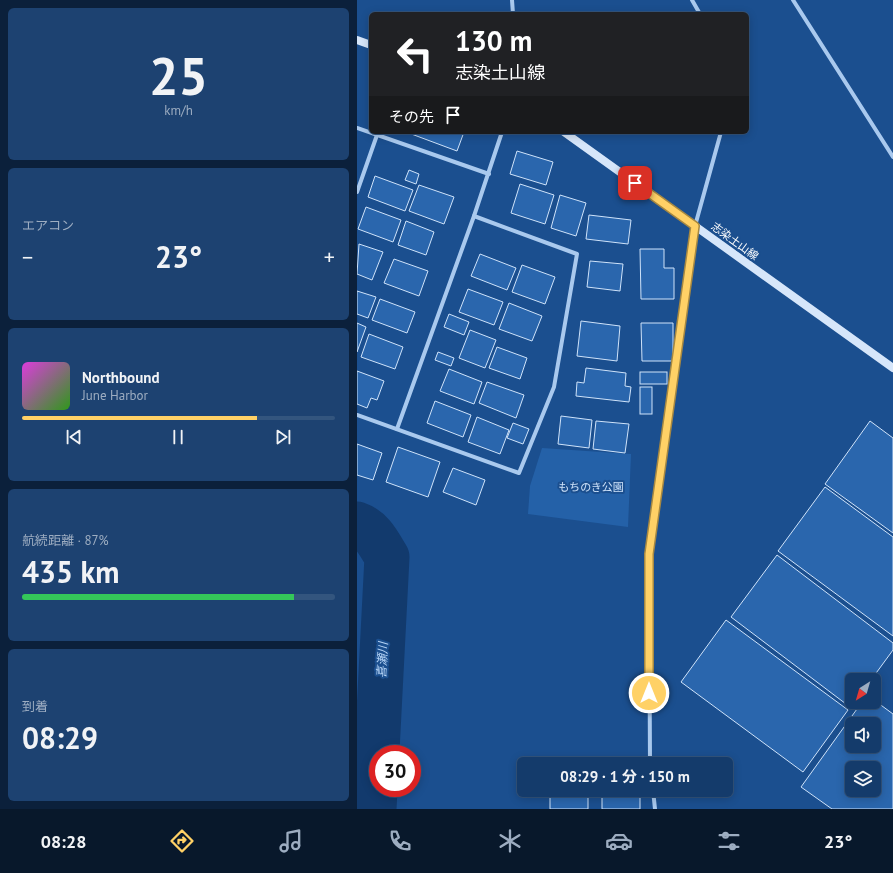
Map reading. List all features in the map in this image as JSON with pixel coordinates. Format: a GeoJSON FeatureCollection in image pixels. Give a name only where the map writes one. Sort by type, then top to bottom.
{"type":"FeatureCollection","features":[{"type":"Feature","properties":{"kind":"main road"},"geometry":{"type":"LineString","coordinates":[[357,40],[369,45]]}},
{"type":"Feature","properties":{"kind":"main road","name":"志染土山線"},"geometry":{"type":"LineString","coordinates":[[567,134],[893,368]]}},
{"type":"Feature","properties":{"kind":"street"},"geometry":{"type":"LineString","coordinates":[[512,0],[513,12]]}},
{"type":"Feature","properties":{"kind":"street"},"geometry":{"type":"LineString","coordinates":[[692,0],[699,12]]}},
{"type":"Feature","properties":{"kind":"street"},"geometry":{"type":"LineString","coordinates":[[793,0],[893,157]]}},
{"type":"Feature","properties":{"kind":"street"},"geometry":{"type":"LineString","coordinates":[[357,128],[369,132]]}},
{"type":"Feature","properties":{"kind":"street"},"geometry":{"type":"LineString","coordinates":[[374,134],[489,174]]}},
{"type":"Feature","properties":{"kind":"street"},"geometry":{"type":"LineString","coordinates":[[397,429],[475,216],[501,134]]}},
{"type":"Feature","properties":{"kind":"street"},"geometry":{"type":"LineString","coordinates":[[650,757],[649,554],[695,226],[720,134]]}},
{"type":"Feature","properties":{"kind":"street"},"geometry":{"type":"LineString","coordinates":[[357,192],[377,135]]}},
{"type":"Feature","properties":{"kind":"street"},"geometry":{"type":"LineString","coordinates":[[357,415],[519,473],[554,387],[577,254],[475,216]]}},
{"type":"Feature","properties":{"kind":"street"},"geometry":{"type":"LineString","coordinates":[[654,797],[655,809]]}},
{"type":"Feature","properties":{"kind":"green space","name":"もちのき公園"},"geometry":{"type":"Polygon","coordinates":[[[542,448],[631,454],[628,527],[528,514],[530,486],[542,448]]]}},
{"type":"Feature","properties":{"kind":"building"},"geometry":{"type":"Polygon","coordinates":[[[411,134],[463,134],[457,151],[411,134]]]}},
{"type":"Feature","properties":{"kind":"building"},"geometry":{"type":"Polygon","coordinates":[[[517,151],[553,162],[546,185],[510,174],[517,151]]]}},
{"type":"Feature","properties":{"kind":"building"},"geometry":{"type":"Polygon","coordinates":[[[409,170],[419,174],[416,184],[405,180],[409,170]]]}},
{"type":"Feature","properties":{"kind":"building"},"geometry":{"type":"Polygon","coordinates":[[[375,176],[413,190],[405,211],[368,197],[375,176]]]}},
{"type":"Feature","properties":{"kind":"building"},"geometry":{"type":"Polygon","coordinates":[[[520,184],[554,195],[545,224],[511,213],[520,184]]]}},
{"type":"Feature","properties":{"kind":"building"},"geometry":{"type":"Polygon","coordinates":[[[419,185],[454,197],[444,224],[409,211],[419,185]]]}},
{"type":"Feature","properties":{"kind":"building"},"geometry":{"type":"Polygon","coordinates":[[[560,195],[586,203],[576,236],[551,228],[560,195]]]}},
{"type":"Feature","properties":{"kind":"building"},"geometry":{"type":"Polygon","coordinates":[[[366,207],[401,220],[393,242],[358,229],[366,207]]]}},
{"type":"Feature","properties":{"kind":"building"},"geometry":{"type":"Polygon","coordinates":[[[589,215],[631,220],[628,244],[586,239],[589,215]]]}},
{"type":"Feature","properties":{"kind":"building"},"geometry":{"type":"Polygon","coordinates":[[[406,221],[434,232],[426,255],[398,245],[406,221]]]}},
{"type":"Feature","properties":{"kind":"building"},"geometry":{"type":"Polygon","coordinates":[[[359,244],[383,252],[372,280],[357,274],[359,244]]]}},
{"type":"Feature","properties":{"kind":"building"},"geometry":{"type":"Polygon","coordinates":[[[640,249],[664,249],[664,268],[674,268],[674,299],[641,299],[640,249]]]}},
{"type":"Feature","properties":{"kind":"building"},"geometry":{"type":"Polygon","coordinates":[[[480,254],[516,268],[507,290],[471,276],[480,254]]]}},
{"type":"Feature","properties":{"kind":"building"},"geometry":{"type":"Polygon","coordinates":[[[394,259],[428,271],[419,296],[384,283],[394,259]]]}},
{"type":"Feature","properties":{"kind":"building"},"geometry":{"type":"Polygon","coordinates":[[[590,261],[623,264],[620,291],[587,287],[590,261]]]}},
{"type":"Feature","properties":{"kind":"building"},"geometry":{"type":"Polygon","coordinates":[[[522,265],[555,277],[545,304],[512,292],[522,265]]]}},
{"type":"Feature","properties":{"kind":"building"},"geometry":{"type":"Polygon","coordinates":[[[468,289],[503,302],[494,325],[459,312],[468,289]]]}},
{"type":"Feature","properties":{"kind":"building"},"geometry":{"type":"Polygon","coordinates":[[[357,291],[376,297],[368,318],[357,314],[357,291]]]}},
{"type":"Feature","properties":{"kind":"building"},"geometry":{"type":"Polygon","coordinates":[[[380,299],[415,312],[407,333],[372,320],[380,299]]]}},
{"type":"Feature","properties":{"kind":"building"},"geometry":{"type":"Polygon","coordinates":[[[509,303],[542,316],[532,341],[499,329],[509,303]]]}},
{"type":"Feature","properties":{"kind":"building"},"geometry":{"type":"Polygon","coordinates":[[[449,314],[469,322],[464,335],[444,327],[449,314]]]}},
{"type":"Feature","properties":{"kind":"building"},"geometry":{"type":"Polygon","coordinates":[[[581,321],[620,326],[617,361],[577,356],[581,321]]]}},
{"type":"Feature","properties":{"kind":"building"},"geometry":{"type":"Polygon","coordinates":[[[357,323],[366,327],[357,352],[357,323]]]}},
{"type":"Feature","properties":{"kind":"building"},"geometry":{"type":"Polygon","coordinates":[[[641,323],[673,323],[673,361],[642,361],[641,323]]]}},
{"type":"Feature","properties":{"kind":"building"},"geometry":{"type":"Polygon","coordinates":[[[470,330],[496,340],[485,368],[459,358],[470,330]]]}},
{"type":"Feature","properties":{"kind":"building"},"geometry":{"type":"Polygon","coordinates":[[[369,334],[403,347],[395,369],[361,357],[369,334]]]}},
{"type":"Feature","properties":{"kind":"building"},"geometry":{"type":"Polygon","coordinates":[[[497,347],[527,358],[520,379],[489,368],[497,347]]]}},
{"type":"Feature","properties":{"kind":"building"},"geometry":{"type":"Polygon","coordinates":[[[438,352],[454,358],[451,366],[435,360],[438,352]]]}},
{"type":"Feature","properties":{"kind":"building"},"geometry":{"type":"Polygon","coordinates":[[[586,368],[626,373],[625,386],[631,387],[629,402],[576,396],[577,382],[584,383],[586,368]]]}},
{"type":"Feature","properties":{"kind":"building"},"geometry":{"type":"Polygon","coordinates":[[[449,369],[482,382],[474,404],[440,391],[449,369]]]}},
{"type":"Feature","properties":{"kind":"building"},"geometry":{"type":"Polygon","coordinates":[[[357,371],[384,381],[377,400],[371,398],[367,408],[357,404],[357,371]]]}},
{"type":"Feature","properties":{"kind":"building"},"geometry":{"type":"Polygon","coordinates":[[[640,372],[667,372],[667,384],[640,384],[640,372]]]}},
{"type":"Feature","properties":{"kind":"building"},"geometry":{"type":"Polygon","coordinates":[[[487,382],[524,395],[516,418],[479,403],[487,382]]]}},
{"type":"Feature","properties":{"kind":"building"},"geometry":{"type":"Polygon","coordinates":[[[640,387],[652,387],[652,414],[640,414],[640,387]]]}},
{"type":"Feature","properties":{"kind":"building"},"geometry":{"type":"Polygon","coordinates":[[[435,401],[471,415],[463,437],[427,423],[435,401]]]}},
{"type":"Feature","properties":{"kind":"building"},"geometry":{"type":"Polygon","coordinates":[[[561,416],[592,420],[589,448],[558,444],[561,416]]]}},
{"type":"Feature","properties":{"kind":"building"},"geometry":{"type":"Polygon","coordinates":[[[477,417],[509,430],[500,454],[468,442],[477,417]]]}},
{"type":"Feature","properties":{"kind":"building"},"geometry":{"type":"Polygon","coordinates":[[[596,421],[629,424],[625,453],[593,449],[596,421]]]}},
{"type":"Feature","properties":{"kind":"building"},"geometry":{"type":"Polygon","coordinates":[[[870,421],[893,438],[893,533],[825,484],[870,421]]]}},
{"type":"Feature","properties":{"kind":"building"},"geometry":{"type":"Polygon","coordinates":[[[513,423],[529,429],[523,444],[507,438],[513,423]]]}},
{"type":"Feature","properties":{"kind":"building"},"geometry":{"type":"Polygon","coordinates":[[[357,444],[382,453],[373,480],[357,475],[357,444]]]}},
{"type":"Feature","properties":{"kind":"building"},"geometry":{"type":"Polygon","coordinates":[[[398,447],[440,462],[428,497],[386,482],[398,447]]]}},
{"type":"Feature","properties":{"kind":"building"},"geometry":{"type":"Polygon","coordinates":[[[453,468],[485,480],[476,505],[443,492],[453,468]]]}},
{"type":"Feature","properties":{"kind":"building"},"geometry":{"type":"Polygon","coordinates":[[[825,487],[893,537],[893,636],[778,551],[825,487]]]}},
{"type":"Feature","properties":{"kind":"building"},"geometry":{"type":"Polygon","coordinates":[[[777,555],[893,643],[893,650],[876,673],[845,673],[845,703],[731,617],[777,555]]]}},
{"type":"Feature","properties":{"kind":"building"},"geometry":{"type":"Polygon","coordinates":[[[726,620],[848,710],[803,772],[681,682],[726,620]]]}},
{"type":"Feature","properties":{"kind":"building"},"geometry":{"type":"Polygon","coordinates":[[[881,705],[893,714],[893,809],[832,809],[801,787],[845,726],[845,753],[881,753],[881,717],[851,717],[857,709],[881,709],[881,705]]]}},
{"type":"Feature","properties":{"kind":"building"},"geometry":{"type":"Polygon","coordinates":[[[550,797],[588,797],[588,809],[550,809],[550,797]]]}},
{"type":"Feature","properties":{"kind":"building"},"geometry":{"type":"Polygon","coordinates":[[[602,797],[640,797],[640,809],[602,809],[602,797]]]}},
{"type":"Feature","properties":{"kind":"waterway","name":"喜瀬川"},"geometry":{"type":"LineString","coordinates":[[357,524],[367,529],[371,533],[387,557],[374,809]]}},
{"type":"Feature","properties":{"kind":"route"},"geometry":{"type":"LineString","coordinates":[[635,183],[695,226],[649,554],[649,693]]}}]}
